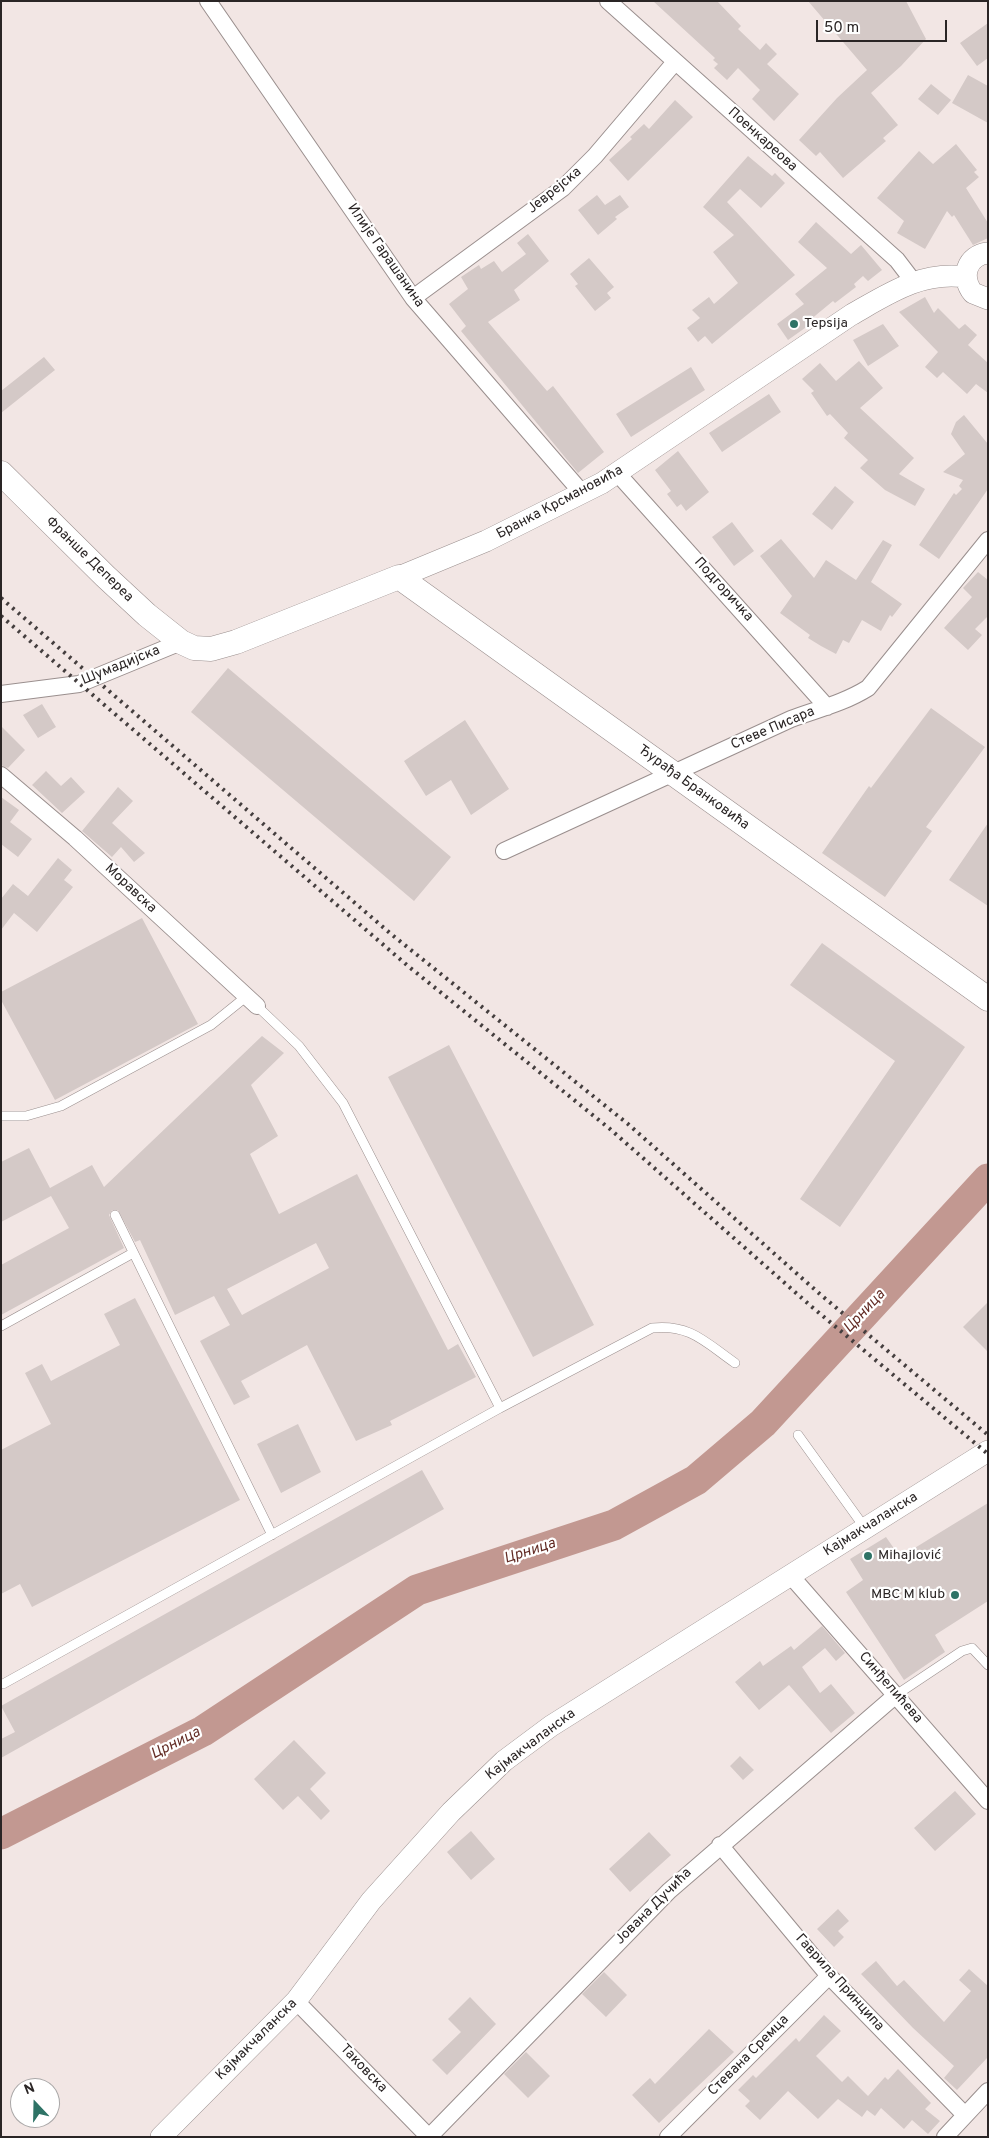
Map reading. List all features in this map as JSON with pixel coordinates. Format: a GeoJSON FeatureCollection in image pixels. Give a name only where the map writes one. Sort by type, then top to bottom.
{"type":"FeatureCollection","features":[{"type":"Feature","properties":{"kind":"main road","name":"Франше Депереа"},"geometry":{"type":"LineString","coordinates":[[1,472],[104,576],[147,615],[181,642]]}},
{"type":"Feature","properties":{"kind":"main road","name":"Бранка Крсмановића"},"geometry":{"type":"LineString","coordinates":[[181,642],[202,649],[222,646],[399,577]]}},
{"type":"Feature","properties":{"kind":"main road","name":"Ђурађа Бранковића"},"geometry":{"type":"LineString","coordinates":[[399,577],[988,999]]}},
{"type":"Feature","properties":{"kind":"street","name":"Илије Гарашанина"},"geometry":{"type":"LineString","coordinates":[[208,1],[413,298],[583,494]]}},
{"type":"Feature","properties":{"kind":"street","name":"Поенкареова"},"geometry":{"type":"LineString","coordinates":[[608,1],[897,260],[913,281]]}},
{"type":"Feature","properties":{"kind":"street","name":"Јеврејска"},"geometry":{"type":"LineString","coordinates":[[413,298],[563,188],[595,156],[675,62]]}},
{"type":"Feature","properties":{"kind":"street"},"geometry":{"type":"LineString","coordinates":[[988,253],[973,258],[967,267],[965,276],[973,293],[988,300]]}},
{"type":"Feature","properties":{"kind":"street","name":"Бранка Крсмановића"},"geometry":{"type":"LineString","coordinates":[[399,577],[486,541],[583,494],[618,474],[851,315],[913,281],[935,276],[965,276]]}},
{"type":"Feature","properties":{"kind":"street","name":"Подгоричка"},"geometry":{"type":"LineString","coordinates":[[618,474],[827,707]]}},
{"type":"Feature","properties":{"kind":"street","name":"Стеве Писара"},"geometry":{"type":"LineString","coordinates":[[504,851],[791,719],[855,696],[868,688],[880,676],[988,540]]}},
{"type":"Feature","properties":{"kind":"street","name":"Шумадијска"},"geometry":{"type":"LineString","coordinates":[[1,694],[79,684],[181,642]]}},
{"type":"Feature","properties":{"kind":"street","name":"Моравска"},"geometry":{"type":"LineString","coordinates":[[1,775],[74,838],[252,1001]]}},
{"type":"Feature","properties":{"kind":"street","name":"Кајмакчаланска"},"geometry":{"type":"LineString","coordinates":[[161,2137],[296,2001],[371,1901],[451,1812],[504,1761],[551,1726],[987,1451]]}},
{"type":"Feature","properties":{"kind":"street","name":"Синђелићева"},"geometry":{"type":"LineString","coordinates":[[791,1576],[988,1801]]}},
{"type":"Feature","properties":{"kind":"street","name":"Јована Дучића"},"geometry":{"type":"LineString","coordinates":[[429,2137],[669,1891],[896,1695]]}},
{"type":"Feature","properties":{"kind":"street","name":"Гаврила Принципа"},"geometry":{"type":"LineString","coordinates":[[720,1845],[829,1976],[965,2115]]}},
{"type":"Feature","properties":{"kind":"street","name":"Стевана Сремца"},"geometry":{"type":"LineString","coordinates":[[668,2137],[829,1976]]}},
{"type":"Feature","properties":{"kind":"street","name":"Таковска"},"geometry":{"type":"LineString","coordinates":[[296,2001],[429,2137]]}},
{"type":"Feature","properties":{"kind":"street"},"geometry":{"type":"LineString","coordinates":[[945,2137],[988,2090]]}},
{"type":"Feature","properties":{"kind":"lane"},"geometry":{"type":"LineString","coordinates":[[1,1116],[26,1116],[61,1106],[252,1001],[299,1046],[343,1103],[500,1408]]}},
{"type":"Feature","properties":{"kind":"lane"},"geometry":{"type":"LineString","coordinates":[[115,1214],[272,1535]]}},
{"type":"Feature","properties":{"kind":"lane"},"geometry":{"type":"LineString","coordinates":[[1,1326],[133,1253]]}},
{"type":"Feature","properties":{"kind":"lane"},"geometry":{"type":"LineString","coordinates":[[3,1684],[500,1408],[652,1328],[668,1327],[692,1332],[735,1362]]}},
{"type":"Feature","properties":{"kind":"lane"},"geometry":{"type":"LineString","coordinates":[[798,1435],[865,1529]]}},
{"type":"Feature","properties":{"kind":"lane"},"geometry":{"type":"LineString","coordinates":[[896,1695],[962,1651],[972,1648],[988,1665]]}},
{"type":"Feature","properties":{"kind":"building"},"geometry":{"type":"Polygon","coordinates":[[[653,1],[717,1],[741,26],[738,29],[760,50],[766,43],[777,54],[767,64],[799,94],[774,121],[752,99],[760,90],[738,68],[727,80],[714,68],[718,64],[713,60],[715,58],[653,1]]]}},
{"type":"Feature","properties":{"kind":"building"},"geometry":{"type":"Polygon","coordinates":[[[808,1],[906,1],[926,39],[901,66],[871,93],[898,125],[883,138],[886,141],[843,178],[820,152],[816,156],[799,140],[837,98],[867,70],[808,1]]]}},
{"type":"Feature","properties":{"kind":"building"},"geometry":{"type":"Polygon","coordinates":[[[988,23],[988,58],[977,66],[960,43],[988,23]]]}},
{"type":"Feature","properties":{"kind":"building"},"geometry":{"type":"Polygon","coordinates":[[[968,75],[988,86],[988,123],[952,103],[968,75]]]}},
{"type":"Feature","properties":{"kind":"building"},"geometry":{"type":"Polygon","coordinates":[[[931,84],[951,100],[938,115],[918,99],[931,84]]]}},
{"type":"Feature","properties":{"kind":"building"},"geometry":{"type":"Polygon","coordinates":[[[675,100],[693,117],[628,181],[609,160],[632,139],[630,137],[644,124],[649,129],[675,100]]]}},
{"type":"Feature","properties":{"kind":"building"},"geometry":{"type":"Polygon","coordinates":[[[956,144],[977,170],[974,172],[979,177],[966,188],[988,223],[988,238],[973,245],[954,215],[952,217],[947,211],[925,249],[897,233],[904,221],[877,198],[919,151],[933,164],[956,144]]]}},
{"type":"Feature","properties":{"kind":"building"},"geometry":{"type":"Polygon","coordinates":[[[748,156],[772,176],[775,173],[785,183],[761,208],[740,189],[727,202],[795,275],[712,344],[705,336],[698,342],[687,328],[700,318],[692,310],[709,297],[714,304],[738,283],[713,252],[734,235],[703,207],[748,156]]]}},
{"type":"Feature","properties":{"kind":"building"},"geometry":{"type":"Polygon","coordinates":[[[597,195],[605,205],[620,195],[629,207],[615,217],[617,219],[598,235],[578,210],[597,195]]]}},
{"type":"Feature","properties":{"kind":"building"},"geometry":{"type":"Polygon","coordinates":[[[816,222],[851,254],[861,245],[882,270],[868,281],[863,276],[854,284],[856,287],[835,303],[833,301],[810,320],[812,323],[788,340],[777,324],[804,304],[795,294],[827,268],[798,242],[816,222]]]}},
{"type":"Feature","properties":{"kind":"building"},"geometry":{"type":"Polygon","coordinates":[[[528,234],[549,261],[514,290],[520,300],[488,322],[547,391],[553,386],[604,452],[578,473],[461,331],[466,326],[449,304],[468,289],[461,277],[479,265],[481,269],[494,261],[502,272],[526,254],[517,243],[528,234]]]}},
{"type":"Feature","properties":{"kind":"building"},"geometry":{"type":"Polygon","coordinates":[[[589,258],[614,287],[607,293],[611,298],[595,311],[575,286],[578,284],[570,274],[589,258]]]}},
{"type":"Feature","properties":{"kind":"building"},"geometry":{"type":"Polygon","coordinates":[[[925,297],[934,313],[938,308],[959,329],[965,324],[977,335],[968,345],[988,363],[988,393],[976,384],[967,394],[943,372],[937,378],[925,367],[938,352],[899,312],[925,297]]]}},
{"type":"Feature","properties":{"kind":"building"},"geometry":{"type":"Polygon","coordinates":[[[883,324],[899,346],[868,366],[853,340],[883,324]]]}},
{"type":"Feature","properties":{"kind":"building"},"geometry":{"type":"Polygon","coordinates":[[[44,357],[55,370],[1,413],[1,391],[44,357]]]}},
{"type":"Feature","properties":{"kind":"building"},"geometry":{"type":"Polygon","coordinates":[[[859,361],[883,388],[860,408],[914,458],[899,474],[925,489],[915,506],[885,490],[860,468],[868,460],[844,438],[848,433],[830,414],[827,416],[811,393],[814,391],[802,379],[820,363],[836,381],[859,361]]]}},
{"type":"Feature","properties":{"kind":"building"},"geometry":{"type":"Polygon","coordinates":[[[691,367],[705,390],[631,437],[616,414],[691,367]]]}},
{"type":"Feature","properties":{"kind":"building"},"geometry":{"type":"Polygon","coordinates":[[[769,394],[781,412],[722,452],[709,433],[769,394]]]}},
{"type":"Feature","properties":{"kind":"building"},"geometry":{"type":"Polygon","coordinates":[[[964,415],[988,444],[988,489],[939,559],[919,545],[954,493],[956,495],[962,489],[959,486],[963,480],[943,472],[965,454],[951,434],[956,422],[964,415]]]}},
{"type":"Feature","properties":{"kind":"building"},"geometry":{"type":"Polygon","coordinates":[[[678,451],[709,492],[686,511],[681,504],[677,507],[667,494],[671,491],[655,470],[678,451]]]}},
{"type":"Feature","properties":{"kind":"building"},"geometry":{"type":"Polygon","coordinates":[[[835,486],[854,502],[832,530],[812,514],[835,486]]]}},
{"type":"Feature","properties":{"kind":"building"},"geometry":{"type":"Polygon","coordinates":[[[732,522],[754,551],[734,566],[712,537],[732,522]]]}},
{"type":"Feature","properties":{"kind":"building"},"geometry":{"type":"Polygon","coordinates":[[[781,539],[814,578],[826,560],[856,580],[883,540],[892,545],[871,582],[902,604],[892,617],[890,615],[881,631],[862,620],[849,643],[843,640],[836,654],[821,646],[808,638],[810,635],[780,613],[792,596],[760,556],[781,539]]]}},
{"type":"Feature","properties":{"kind":"building"},"geometry":{"type":"Polygon","coordinates":[[[978,572],[988,580],[988,616],[975,629],[982,635],[968,650],[944,628],[972,597],[963,588],[978,572]]]}},
{"type":"Feature","properties":{"kind":"building"},"geometry":{"type":"Polygon","coordinates":[[[228,668],[451,857],[414,901],[191,712],[228,668]]]}},
{"type":"Feature","properties":{"kind":"building"},"geometry":{"type":"Polygon","coordinates":[[[42,704],[56,727],[38,738],[23,715],[42,704]]]}},
{"type":"Feature","properties":{"kind":"building"},"geometry":{"type":"Polygon","coordinates":[[[931,708],[985,747],[926,827],[932,831],[885,897],[822,853],[869,786],[871,788],[931,708]]]}},
{"type":"Feature","properties":{"kind":"building"},"geometry":{"type":"Polygon","coordinates":[[[465,720],[509,789],[471,815],[451,780],[426,796],[404,761],[465,720]]]}},
{"type":"Feature","properties":{"kind":"building"},"geometry":{"type":"Polygon","coordinates":[[[1,726],[25,750],[8,768],[1,765],[1,726]]]}},
{"type":"Feature","properties":{"kind":"building"},"geometry":{"type":"Polygon","coordinates":[[[46,771],[61,786],[71,777],[85,792],[62,813],[32,785],[46,771]]]}},
{"type":"Feature","properties":{"kind":"building"},"geometry":{"type":"Polygon","coordinates":[[[118,787],[133,801],[112,823],[145,853],[134,862],[121,847],[112,857],[82,831],[118,787]]]}},
{"type":"Feature","properties":{"kind":"building"},"geometry":{"type":"Polygon","coordinates":[[[1,797],[19,810],[10,822],[32,839],[18,857],[1,844],[1,797]]]}},
{"type":"Feature","properties":{"kind":"building"},"geometry":{"type":"Polygon","coordinates":[[[988,823],[988,906],[949,880],[988,823]]]}},
{"type":"Feature","properties":{"kind":"building"},"geometry":{"type":"Polygon","coordinates":[[[58,858],[72,870],[64,880],[73,887],[37,932],[14,913],[1,930],[1,899],[13,884],[28,896],[58,858]]]}},
{"type":"Feature","properties":{"kind":"building"},"geometry":{"type":"Polygon","coordinates":[[[142,918],[198,1024],[55,1100],[1,1000],[1,992],[142,918]]]}},
{"type":"Feature","properties":{"kind":"building"},"geometry":{"type":"Polygon","coordinates":[[[822,943],[965,1047],[840,1227],[800,1199],[895,1061],[790,985],[822,943]]]}},
{"type":"Feature","properties":{"kind":"building"},"geometry":{"type":"Polygon","coordinates":[[[262,1036],[284,1053],[251,1085],[278,1136],[250,1154],[279,1214],[357,1174],[448,1350],[458,1344],[476,1377],[390,1421],[392,1425],[356,1441],[307,1345],[241,1381],[250,1397],[234,1405],[200,1341],[230,1325],[214,1296],[175,1315],[140,1240],[135,1242],[118,1210],[112,1210],[109,1215],[124,1248],[1,1315],[1,1265],[69,1228],[51,1196],[1,1222],[1,1162],[29,1148],[50,1188],[92,1165],[104,1187],[262,1036]],[[316,1243],[227,1289],[242,1315],[329,1268],[316,1243]]]}},
{"type":"Feature","properties":{"kind":"building"},"geometry":{"type":"Polygon","coordinates":[[[449,1045],[594,1325],[533,1357],[388,1077],[449,1045]]]}},
{"type":"Feature","properties":{"kind":"building"},"geometry":{"type":"Polygon","coordinates":[[[135,1298],[240,1500],[32,1607],[20,1584],[1,1594],[1,1450],[51,1424],[25,1373],[42,1364],[51,1381],[120,1345],[104,1314],[135,1298]]]}},
{"type":"Feature","properties":{"kind":"building"},"geometry":{"type":"Polygon","coordinates":[[[988,1302],[988,1352],[963,1327],[988,1302]]]}},
{"type":"Feature","properties":{"kind":"building"},"geometry":{"type":"Polygon","coordinates":[[[298,1424],[321,1472],[281,1493],[257,1444],[298,1424]]]}},
{"type":"Feature","properties":{"kind":"building"},"geometry":{"type":"Polygon","coordinates":[[[422,1470],[444,1509],[1,1758],[1,1739],[15,1732],[1,1706],[422,1470]]]}},
{"type":"Feature","properties":{"kind":"building"},"geometry":{"type":"Polygon","coordinates":[[[988,1503],[988,1601],[935,1635],[945,1652],[904,1680],[846,1592],[863,1580],[850,1559],[886,1537],[900,1557],[988,1503]]]}},
{"type":"Feature","properties":{"kind":"building"},"geometry":{"type":"Polygon","coordinates":[[[822,1626],[845,1653],[836,1661],[825,1648],[802,1667],[820,1693],[831,1684],[855,1713],[831,1733],[789,1685],[759,1710],[735,1682],[760,1661],[763,1666],[791,1646],[794,1650],[822,1626]]]}},
{"type":"Feature","properties":{"kind":"building"},"geometry":{"type":"Polygon","coordinates":[[[294,1740],[326,1773],[310,1789],[330,1811],[321,1820],[298,1796],[283,1810],[254,1779],[294,1740]]]}},
{"type":"Feature","properties":{"kind":"building"},"geometry":{"type":"Polygon","coordinates":[[[740,1756],[754,1770],[743,1780],[730,1766],[740,1756]]]}},
{"type":"Feature","properties":{"kind":"building"},"geometry":{"type":"Polygon","coordinates":[[[955,1791],[976,1814],[935,1851],[914,1828],[955,1791]]]}},
{"type":"Feature","properties":{"kind":"building"},"geometry":{"type":"Polygon","coordinates":[[[471,1831],[495,1859],[471,1880],[447,1852],[471,1831]]]}},
{"type":"Feature","properties":{"kind":"building"},"geometry":{"type":"Polygon","coordinates":[[[649,1832],[671,1855],[630,1892],[609,1869],[649,1832]]]}},
{"type":"Feature","properties":{"kind":"building"},"geometry":{"type":"Polygon","coordinates":[[[838,1909],[849,1921],[838,1931],[844,1937],[834,1947],[817,1929],[838,1909]]]}},
{"type":"Feature","properties":{"kind":"building"},"geometry":{"type":"Polygon","coordinates":[[[876,1961],[897,1986],[904,1980],[944,2022],[971,1991],[959,1980],[969,1969],[988,1986],[988,2057],[957,2090],[944,2078],[954,2066],[913,2028],[861,1974],[876,1961]]]}},
{"type":"Feature","properties":{"kind":"building"},"geometry":{"type":"Polygon","coordinates":[[[604,1972],[627,1995],[606,2017],[582,1994],[604,1972]]]}},
{"type":"Feature","properties":{"kind":"building"},"geometry":{"type":"Polygon","coordinates":[[[470,1997],[496,2024],[447,2075],[432,2060],[461,2032],[448,2019],[470,1997]]]}},
{"type":"Feature","properties":{"kind":"building"},"geometry":{"type":"Polygon","coordinates":[[[824,2015],[841,2031],[816,2056],[842,2082],[848,2076],[868,2096],[885,2077],[888,2080],[898,2069],[931,2103],[925,2109],[940,2121],[928,2134],[912,2120],[904,2129],[881,2108],[875,2116],[867,2110],[862,2117],[838,2099],[818,2119],[788,2091],[760,2120],[745,2106],[750,2101],[738,2090],[753,2075],[756,2078],[796,2038],[799,2042],[824,2015]]]}},
{"type":"Feature","properties":{"kind":"building"},"geometry":{"type":"Polygon","coordinates":[[[709,2029],[734,2052],[659,2123],[632,2095],[650,2078],[655,2084],[709,2029]]]}},
{"type":"Feature","properties":{"kind":"building"},"geometry":{"type":"Polygon","coordinates":[[[526,2052],[550,2076],[528,2098],[504,2074],[526,2052]]]}},
{"type":"Feature","properties":{"kind":"waterway","name":"Црница"},"geometry":{"type":"LineString","coordinates":[[1,1834],[203,1731],[417,1590],[614,1525],[696,1480],[763,1423],[988,1179]]}},
{"type":"Feature","properties":{"kind":"railway"},"geometry":{"type":"LineString","coordinates":[[1,598],[391,934],[628,1124],[821,1295],[988,1435]]}},
{"type":"Feature","properties":{"kind":"railway"},"geometry":{"type":"LineString","coordinates":[[1,616],[408,966],[610,1129],[812,1307],[988,1454]]}},
{"type":"Feature","properties":{"kind":"place","name":"Tepsija"},"geometry":{"type":"Point","coordinates":[794,324]}},
{"type":"Feature","properties":{"kind":"place","name":"Mihajlović"},"geometry":{"type":"Point","coordinates":[868,1556]}},
{"type":"Feature","properties":{"kind":"place","name":"MBC M klub"},"geometry":{"type":"Point","coordinates":[955,1595]}}]}
